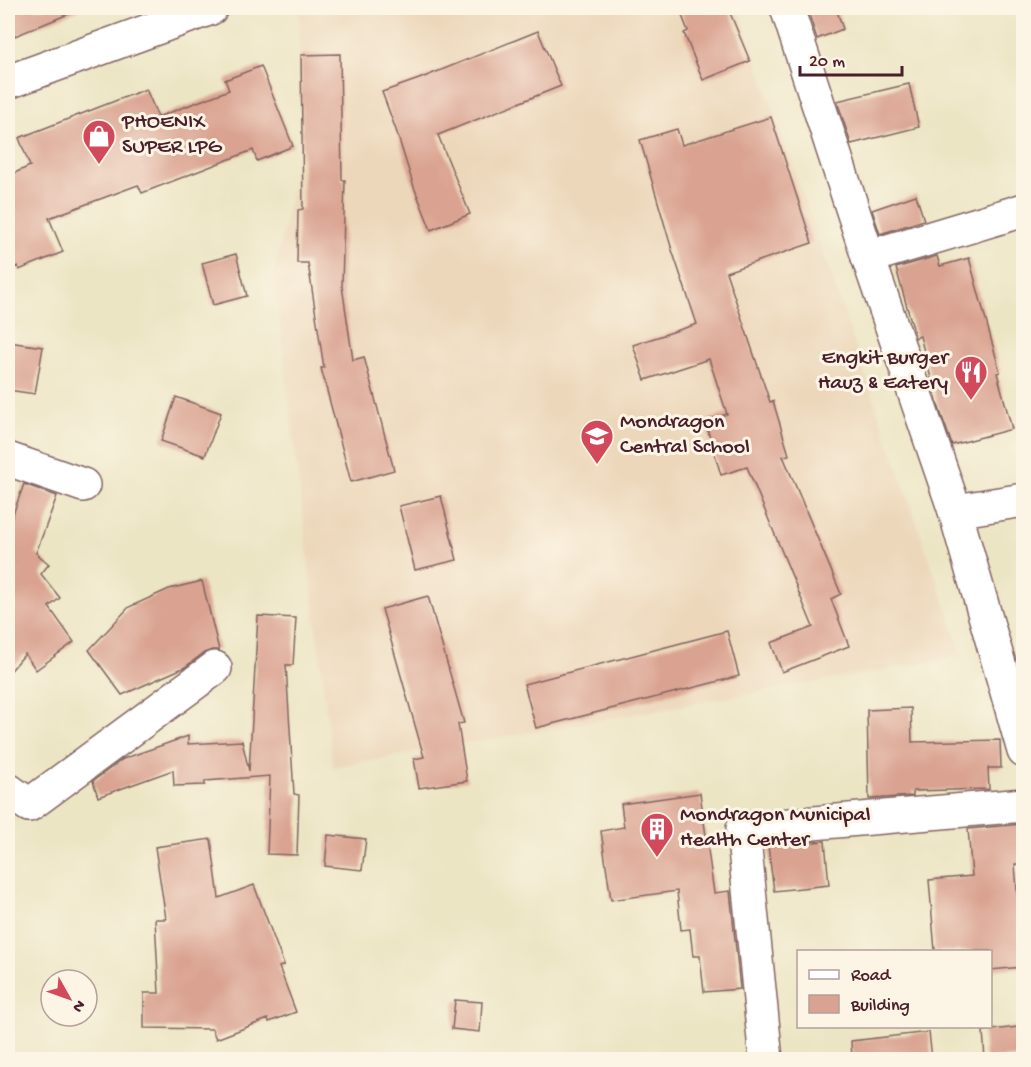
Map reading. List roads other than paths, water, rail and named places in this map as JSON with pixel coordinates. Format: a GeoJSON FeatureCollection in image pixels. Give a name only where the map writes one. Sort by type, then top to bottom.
{"type":"FeatureCollection","features":[{"type":"Feature","properties":{"kind":"street"},"geometry":{"type":"LineString","coordinates":[[8,82],[211,8]]}},
{"type":"Feature","properties":{"kind":"street"},"geometry":{"type":"LineString","coordinates":[[787,8],[868,257],[955,511],[1023,751]]}},
{"type":"Feature","properties":{"kind":"street"},"geometry":{"type":"LineString","coordinates":[[868,257],[1023,210]]}},
{"type":"Feature","properties":{"kind":"street"},"geometry":{"type":"LineString","coordinates":[[8,459],[82,485]]}},
{"type":"Feature","properties":{"kind":"street"},"geometry":{"type":"LineString","coordinates":[[955,511],[1023,500]]}},
{"type":"Feature","properties":{"kind":"street"},"geometry":{"type":"LineString","coordinates":[[8,790],[29,805],[215,668]]}},
{"type":"Feature","properties":{"kind":"street"},"geometry":{"type":"LineString","coordinates":[[766,1059],[743,829],[1023,805]]}},
{"type":"Feature","properties":{"kind":"place","name":"PHOENIX SUPER LPG"},"geometry":{"type":"Point","coordinates":[99,165]}},
{"type":"Feature","properties":{"kind":"place","name":"Engkit Burger Hauz & Eatery"},"geometry":{"type":"Point","coordinates":[971,401]}},
{"type":"Feature","properties":{"kind":"place","name":"Mondragon Central School"},"geometry":{"type":"Point","coordinates":[597,465]}},
{"type":"Feature","properties":{"kind":"place","name":"Mondragon Municipal Health Center"},"geometry":{"type":"Point","coordinates":[657,858]}}]}
